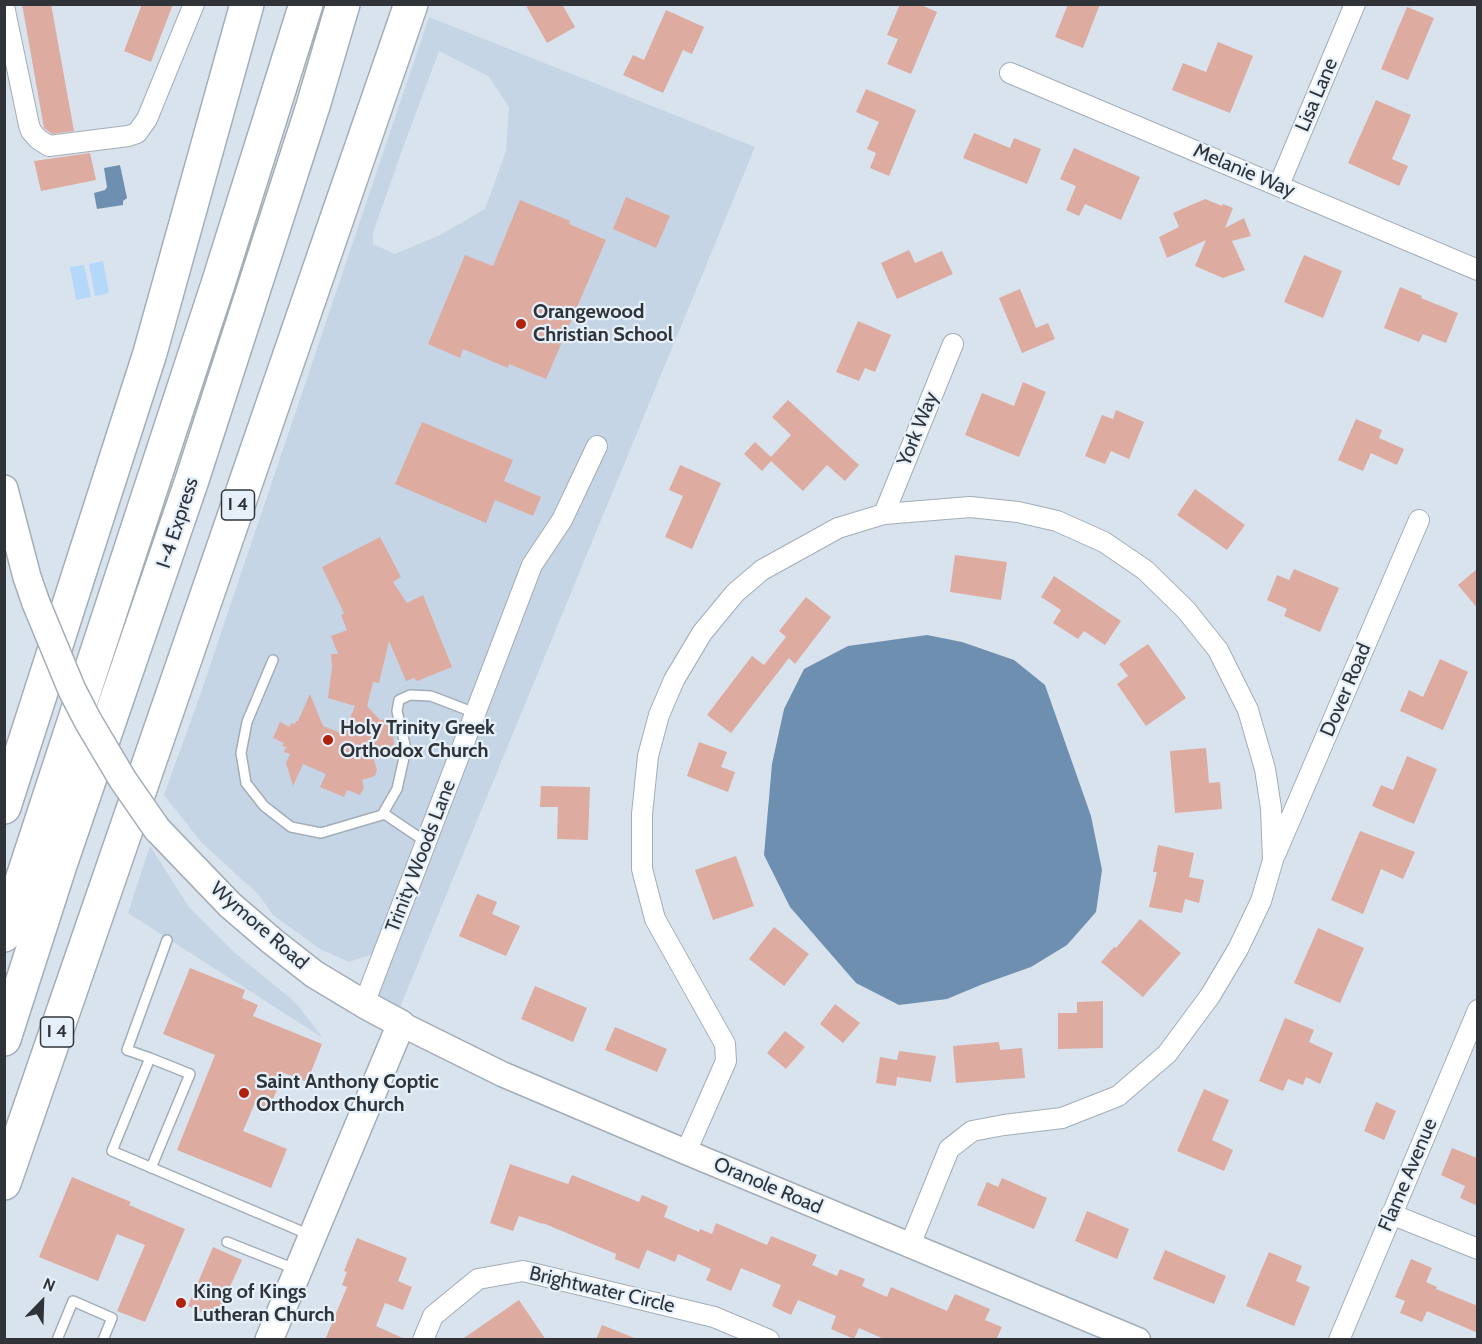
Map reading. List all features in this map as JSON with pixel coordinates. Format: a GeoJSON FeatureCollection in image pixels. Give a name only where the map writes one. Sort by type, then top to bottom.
{"type":"FeatureCollection","features":[{"type":"Feature","properties":{"kind":"highway"},"geometry":{"type":"LineString","coordinates":[[4,807],[150,353],[247,4]]}},
{"type":"Feature","properties":{"kind":"highway","name":"I-4 Express"},"geometry":{"type":"LineString","coordinates":[[4,935],[218,284],[306,4]]}},
{"type":"Feature","properties":{"kind":"highway","name":"I-4 Express"},"geometry":{"type":"LineString","coordinates":[[4,1040],[60,865],[192,480],[310,116],[343,4]]}},
{"type":"Feature","properties":{"kind":"highway","name":"I 4"},"geometry":{"type":"LineString","coordinates":[[4,1183],[411,4]]}},
{"type":"Feature","properties":{"kind":"main road","name":"Wymore Road"},"geometry":{"type":"LineString","coordinates":[[4,489],[27,577],[72,690],[123,780],[158,830],[230,905],[272,941],[314,974],[401,1024]]}},
{"type":"Feature","properties":{"kind":"main road"},"geometry":{"type":"LineString","coordinates":[[269,1340],[401,1024]]}},
{"type":"Feature","properties":{"kind":"street"},"geometry":{"type":"LineString","coordinates":[[4,6],[29,124],[38,139],[49,146],[136,133],[147,119],[194,4]]}},
{"type":"Feature","properties":{"kind":"street","name":"Lisa Lane"},"geometry":{"type":"LineString","coordinates":[[1279,185],[1355,4]]}},
{"type":"Feature","properties":{"kind":"street","name":"Melanie Way"},"geometry":{"type":"LineString","coordinates":[[1010,72],[1478,270]]}},
{"type":"Feature","properties":{"kind":"street","name":"York Way"},"geometry":{"type":"LineString","coordinates":[[884,514],[953,344]]}},
{"type":"Feature","properties":{"kind":"street","name":"Trinity Woods Lane"},"geometry":{"type":"LineString","coordinates":[[364,1004],[531,566],[561,520],[597,446]]}},
{"type":"Feature","properties":{"kind":"street"},"geometry":{"type":"LineString","coordinates":[[686,1152],[726,1061],[725,1044],[655,919],[642,868],[642,814],[648,756],[659,715],[674,680],[702,633],[735,593],[762,570],[838,528],[884,514],[970,507],[1018,512],[1057,521],[1104,542],[1145,570],[1186,610],[1218,650],[1248,710],[1265,769],[1271,808],[1273,860],[1261,901],[1238,949],[1210,996],[1167,1054],[1118,1096],[1062,1119],[972,1131],[949,1149],[910,1245]]}},
{"type":"Feature","properties":{"kind":"street","name":"Dover Road"},"geometry":{"type":"LineString","coordinates":[[1273,860],[1419,520]]}},
{"type":"Feature","properties":{"kind":"street","name":"Flame Avenue"},"geometry":{"type":"LineString","coordinates":[[1338,1340],[1476,1016]]}},
{"type":"Feature","properties":{"kind":"street","name":"Oranole Road"},"geometry":{"type":"LineString","coordinates":[[401,1024],[502,1074],[1138,1340]]}},
{"type":"Feature","properties":{"kind":"street"},"geometry":{"type":"LineString","coordinates":[[1391,1214],[1478,1249]]}},
{"type":"Feature","properties":{"kind":"street","name":"Brightwater Circle"},"geometry":{"type":"LineString","coordinates":[[423,1340],[433,1316],[478,1279],[523,1271],[714,1317],[769,1340]]}},
{"type":"Feature","properties":{"kind":"lane"},"geometry":{"type":"LineString","coordinates":[[273,660],[247,722],[241,753],[246,783],[264,806],[291,827],[321,833],[382,815],[397,789],[406,749],[397,711],[399,700],[410,695],[431,696],[475,713]]}},
{"type":"Feature","properties":{"kind":"lane"},"geometry":{"type":"LineString","coordinates":[[383,813],[426,842]]}},
{"type":"Feature","properties":{"kind":"lane"},"geometry":{"type":"LineString","coordinates":[[151,1168],[190,1074],[128,1050],[166,940]]}},
{"type":"Feature","properties":{"kind":"lane"},"geometry":{"type":"LineString","coordinates":[[150,1058],[112,1151],[312,1236]]}},
{"type":"Feature","properties":{"kind":"lane"},"geometry":{"type":"LineString","coordinates":[[227,1242],[298,1270]]}},
{"type":"Feature","properties":{"kind":"lane"},"geometry":{"type":"LineString","coordinates":[[57,1340],[73,1301],[112,1318],[103,1340]]}},
{"type":"Feature","properties":{"kind":"shaded area"},"geometry":{"type":"Polygon","coordinates":[[[429,17],[755,147],[398,1012],[375,999],[539,570],[569,524],[609,442],[594,435],[554,515],[373,954],[349,962],[320,949],[273,915],[259,895],[202,843],[164,795],[198,701],[429,17]],[[439,51],[373,233],[373,244],[395,254],[440,235],[485,209],[506,151],[509,107],[488,76],[439,51]]]}},
{"type":"Feature","properties":{"kind":"shaded area"},"geometry":{"type":"Polygon","coordinates":[[[120,165],[127,198],[123,201],[123,205],[97,209],[94,193],[105,190],[107,187],[104,168],[120,165]]]}},
{"type":"Feature","properties":{"kind":"shaded area"},"geometry":{"type":"Polygon","coordinates":[[[103,261],[109,293],[95,296],[89,264],[103,261]]]}},
{"type":"Feature","properties":{"kind":"shaded area"},"geometry":{"type":"Polygon","coordinates":[[[84,265],[91,297],[76,300],[70,267],[84,265]]]}},
{"type":"Feature","properties":{"kind":"shaded area"},"geometry":{"type":"Polygon","coordinates":[[[927,635],[962,642],[1014,660],[1045,685],[1091,816],[1102,870],[1096,912],[1067,945],[1031,967],[947,999],[899,1005],[856,983],[790,907],[764,855],[772,764],[784,709],[804,669],[848,646],[927,635]]]}},
{"type":"Feature","properties":{"kind":"shaded area"},"geometry":{"type":"Polygon","coordinates":[[[150,846],[189,907],[235,953],[295,1002],[323,1038],[128,913],[150,846]]]}},
{"type":"Feature","properties":{"kind":"building"},"geometry":{"type":"Polygon","coordinates":[[[22,4],[51,4],[74,131],[52,134],[44,128],[22,4]]]}},
{"type":"Feature","properties":{"kind":"building"},"geometry":{"type":"Polygon","coordinates":[[[142,4],[173,4],[151,62],[124,51],[142,4]]]}},
{"type":"Feature","properties":{"kind":"building"},"geometry":{"type":"Polygon","coordinates":[[[525,4],[562,4],[575,27],[547,43],[525,4]]]}},
{"type":"Feature","properties":{"kind":"building"},"geometry":{"type":"Polygon","coordinates":[[[900,4],[919,4],[937,12],[911,74],[887,64],[898,39],[887,35],[900,4]]]}},
{"type":"Feature","properties":{"kind":"building"},"geometry":{"type":"Polygon","coordinates":[[[1068,4],[1100,4],[1083,48],[1055,37],[1068,4]]]}},
{"type":"Feature","properties":{"kind":"building"},"geometry":{"type":"Polygon","coordinates":[[[1407,7],[1434,18],[1408,80],[1381,69],[1407,7]]]}},
{"type":"Feature","properties":{"kind":"building"},"geometry":{"type":"Polygon","coordinates":[[[666,10],[704,27],[692,54],[683,50],[663,93],[623,75],[633,55],[644,60],[666,10]]]}},
{"type":"Feature","properties":{"kind":"building"},"geometry":{"type":"Polygon","coordinates":[[[1218,42],[1253,56],[1230,113],[1172,90],[1183,63],[1206,72],[1218,42]]]}},
{"type":"Feature","properties":{"kind":"building"},"geometry":{"type":"Polygon","coordinates":[[[866,89],[916,110],[889,176],[870,168],[876,153],[867,149],[879,122],[856,112],[866,89]]]}},
{"type":"Feature","properties":{"kind":"building"},"geometry":{"type":"Polygon","coordinates":[[[1376,100],[1411,115],[1392,159],[1408,166],[1399,186],[1348,163],[1376,100]]]}},
{"type":"Feature","properties":{"kind":"building"},"geometry":{"type":"Polygon","coordinates":[[[974,133],[1010,148],[1014,138],[1041,149],[1027,184],[963,158],[974,133]]]}},
{"type":"Feature","properties":{"kind":"building"},"geometry":{"type":"Polygon","coordinates":[[[1074,148],[1140,177],[1121,220],[1085,204],[1079,216],[1066,210],[1076,186],[1060,179],[1074,148]]]}},
{"type":"Feature","properties":{"kind":"building"},"geometry":{"type":"Polygon","coordinates":[[[90,153],[96,180],[41,191],[34,161],[90,153]]]}},
{"type":"Feature","properties":{"kind":"building"},"geometry":{"type":"Polygon","coordinates":[[[626,197],[670,216],[656,248],[613,229],[626,197]]]}},
{"type":"Feature","properties":{"kind":"building"},"geometry":{"type":"Polygon","coordinates":[[[1205,199],[1233,208],[1225,228],[1244,218],[1251,236],[1232,241],[1245,270],[1223,278],[1195,266],[1206,240],[1167,258],[1159,237],[1179,227],[1173,213],[1205,199]]]}},
{"type":"Feature","properties":{"kind":"building"},"geometry":{"type":"Polygon","coordinates":[[[520,200],[570,221],[569,224],[606,240],[546,379],[509,364],[508,368],[463,349],[460,358],[428,344],[465,255],[493,266],[520,200]]]}},
{"type":"Feature","properties":{"kind":"building"},"geometry":{"type":"Polygon","coordinates":[[[909,250],[915,263],[942,251],[953,274],[897,299],[881,263],[909,250]]]}},
{"type":"Feature","properties":{"kind":"building"},"geometry":{"type":"Polygon","coordinates":[[[1304,255],[1342,271],[1323,318],[1284,302],[1304,255]]]}},
{"type":"Feature","properties":{"kind":"building"},"geometry":{"type":"Polygon","coordinates":[[[1400,287],[1458,313],[1446,343],[1423,334],[1419,342],[1384,328],[1400,287]]]}},
{"type":"Feature","properties":{"kind":"building"},"geometry":{"type":"Polygon","coordinates":[[[1020,289],[1036,328],[1048,323],[1055,339],[1022,353],[999,298],[1020,289]]]}},
{"type":"Feature","properties":{"kind":"building"},"geometry":{"type":"Polygon","coordinates":[[[858,321],[891,335],[875,372],[865,368],[859,381],[836,372],[858,321]]]}},
{"type":"Feature","properties":{"kind":"building"},"geometry":{"type":"Polygon","coordinates":[[[1023,382],[1046,392],[1019,457],[965,435],[982,393],[1014,406],[1023,382]]]}},
{"type":"Feature","properties":{"kind":"building"},"geometry":{"type":"Polygon","coordinates":[[[788,400],[859,465],[845,481],[827,465],[803,491],[771,461],[762,471],[744,454],[755,442],[771,457],[791,435],[772,417],[788,400]]]}},
{"type":"Feature","properties":{"kind":"building"},"geometry":{"type":"Polygon","coordinates":[[[1116,410],[1144,422],[1129,459],[1111,451],[1105,464],[1085,456],[1102,415],[1113,419],[1116,410]]]}},
{"type":"Feature","properties":{"kind":"building"},"geometry":{"type":"Polygon","coordinates":[[[1356,419],[1382,430],[1379,438],[1404,449],[1397,465],[1371,453],[1363,471],[1338,460],[1356,419]]]}},
{"type":"Feature","properties":{"kind":"building"},"geometry":{"type":"Polygon","coordinates":[[[422,422],[513,460],[504,481],[541,497],[533,516],[495,500],[486,523],[395,484],[422,422]]]}},
{"type":"Feature","properties":{"kind":"building"},"geometry":{"type":"Polygon","coordinates":[[[680,465],[721,483],[692,549],[665,537],[683,496],[669,490],[680,465]]]}},
{"type":"Feature","properties":{"kind":"building"},"geometry":{"type":"Polygon","coordinates":[[[1195,489],[1245,525],[1227,550],[1177,515],[1195,489]]]}},
{"type":"Feature","properties":{"kind":"building"},"geometry":{"type":"Polygon","coordinates":[[[380,537],[401,577],[393,582],[407,603],[423,595],[452,667],[417,681],[414,678],[406,681],[389,641],[379,683],[373,682],[367,706],[380,720],[385,719],[393,734],[395,753],[372,753],[377,770],[375,776],[362,780],[364,788],[360,795],[347,790],[344,797],[320,787],[326,774],[303,764],[293,786],[286,763],[290,754],[284,752],[286,747],[282,746],[284,743],[273,738],[280,722],[290,727],[291,723],[295,724],[310,694],[323,726],[343,734],[355,706],[328,698],[332,667],[331,654],[338,654],[331,636],[347,630],[341,615],[344,613],[322,567],[380,537]]]}},
{"type":"Feature","properties":{"kind":"building"},"geometry":{"type":"Polygon","coordinates":[[[955,555],[1007,562],[1001,600],[950,592],[955,555]]]}},
{"type":"Feature","properties":{"kind":"building"},"geometry":{"type":"Polygon","coordinates":[[[1478,568],[1478,609],[1458,585],[1478,568]]]}},
{"type":"Feature","properties":{"kind":"building"},"geometry":{"type":"Polygon","coordinates":[[[1294,569],[1339,588],[1320,632],[1284,616],[1287,609],[1267,600],[1277,575],[1289,580],[1294,569]]]}},
{"type":"Feature","properties":{"kind":"building"},"geometry":{"type":"Polygon","coordinates":[[[1054,576],[1121,621],[1105,645],[1084,631],[1078,639],[1053,623],[1061,610],[1041,597],[1054,576]]]}},
{"type":"Feature","properties":{"kind":"building"},"geometry":{"type":"Polygon","coordinates":[[[806,597],[831,617],[795,664],[789,658],[731,733],[707,715],[752,656],[764,665],[786,637],[779,631],[806,597]]]}},
{"type":"Feature","properties":{"kind":"building"},"geometry":{"type":"Polygon","coordinates":[[[1148,644],[1186,698],[1146,726],[1117,684],[1128,676],[1119,664],[1148,644]]]}},
{"type":"Feature","properties":{"kind":"building"},"geometry":{"type":"Polygon","coordinates":[[[1440,659],[1468,672],[1443,730],[1400,711],[1409,690],[1423,697],[1440,659]]]}},
{"type":"Feature","properties":{"kind":"building"},"geometry":{"type":"Polygon","coordinates":[[[699,742],[727,752],[721,767],[735,772],[728,792],[687,776],[699,742]]]}},
{"type":"Feature","properties":{"kind":"building"},"geometry":{"type":"Polygon","coordinates":[[[1206,748],[1209,783],[1220,782],[1222,809],[1175,813],[1170,751],[1206,748]]]}},
{"type":"Feature","properties":{"kind":"building"},"geometry":{"type":"Polygon","coordinates":[[[1407,756],[1437,769],[1414,824],[1372,806],[1381,785],[1393,790],[1407,756]]]}},
{"type":"Feature","properties":{"kind":"building"},"geometry":{"type":"Polygon","coordinates":[[[541,786],[590,787],[588,840],[557,839],[558,807],[540,807],[541,786]]]}},
{"type":"Feature","properties":{"kind":"building"},"geometry":{"type":"Polygon","coordinates":[[[1360,831],[1415,852],[1403,879],[1381,869],[1363,914],[1331,900],[1360,831]]]}},
{"type":"Feature","properties":{"kind":"building"},"geometry":{"type":"Polygon","coordinates":[[[1158,845],[1194,853],[1189,877],[1204,880],[1199,903],[1185,899],[1182,913],[1149,907],[1157,872],[1153,872],[1158,845]]]}},
{"type":"Feature","properties":{"kind":"building"},"geometry":{"type":"Polygon","coordinates":[[[736,856],[754,906],[713,920],[695,870],[736,856]]]}},
{"type":"Feature","properties":{"kind":"building"},"geometry":{"type":"Polygon","coordinates":[[[477,894],[497,902],[492,914],[520,926],[506,956],[459,936],[477,894]]]}},
{"type":"Feature","properties":{"kind":"building"},"geometry":{"type":"Polygon","coordinates":[[[1140,919],[1181,953],[1143,997],[1101,962],[1140,919]]]}},
{"type":"Feature","properties":{"kind":"building"},"geometry":{"type":"Polygon","coordinates":[[[774,927],[809,954],[784,986],[749,959],[774,927]]]}},
{"type":"Feature","properties":{"kind":"building"},"geometry":{"type":"Polygon","coordinates":[[[1318,928],[1364,948],[1340,1003],[1294,983],[1318,928]]]}},
{"type":"Feature","properties":{"kind":"building"},"geometry":{"type":"Polygon","coordinates":[[[190,968],[245,990],[242,998],[258,1005],[253,1016],[322,1044],[307,1082],[284,1073],[269,1109],[255,1103],[243,1131],[287,1149],[271,1188],[177,1150],[215,1055],[163,1034],[190,968]]]}},
{"type":"Feature","properties":{"kind":"building"},"geometry":{"type":"Polygon","coordinates":[[[535,986],[587,1008],[573,1042],[521,1019],[535,986]]]}},
{"type":"Feature","properties":{"kind":"building"},"geometry":{"type":"Polygon","coordinates":[[[1103,1001],[1103,1048],[1058,1049],[1058,1013],[1077,1013],[1077,1002],[1103,1001]]]}},
{"type":"Feature","properties":{"kind":"building"},"geometry":{"type":"Polygon","coordinates":[[[835,1004],[860,1023],[843,1043],[820,1024],[835,1004]]]}},
{"type":"Feature","properties":{"kind":"building"},"geometry":{"type":"Polygon","coordinates":[[[1285,1018],[1314,1030],[1309,1042],[1333,1053],[1320,1084],[1306,1077],[1303,1085],[1288,1079],[1283,1091],[1259,1081],[1285,1018]]]}},
{"type":"Feature","properties":{"kind":"building"},"geometry":{"type":"Polygon","coordinates":[[[615,1027],[667,1049],[657,1072],[605,1050],[615,1027]]]}},
{"type":"Feature","properties":{"kind":"building"},"geometry":{"type":"Polygon","coordinates":[[[785,1031],[805,1047],[786,1069],[767,1053],[785,1031]]]}},
{"type":"Feature","properties":{"kind":"building"},"geometry":{"type":"Polygon","coordinates":[[[999,1042],[1000,1050],[1022,1048],[1025,1078],[956,1083],[953,1046],[999,1042]]]}},
{"type":"Feature","properties":{"kind":"building"},"geometry":{"type":"Polygon","coordinates":[[[899,1051],[936,1056],[931,1082],[897,1077],[896,1086],[876,1083],[880,1057],[897,1060],[899,1051]]]}},
{"type":"Feature","properties":{"kind":"building"},"geometry":{"type":"Polygon","coordinates":[[[1204,1089],[1229,1100],[1212,1140],[1233,1150],[1224,1171],[1177,1151],[1204,1089]]]}},
{"type":"Feature","properties":{"kind":"building"},"geometry":{"type":"Polygon","coordinates":[[[1376,1102],[1396,1111],[1384,1140],[1364,1131],[1376,1102]]]}},
{"type":"Feature","properties":{"kind":"building"},"geometry":{"type":"Polygon","coordinates":[[[1452,1148],[1477,1158],[1478,1156],[1478,1206],[1460,1198],[1465,1186],[1441,1175],[1452,1148]]]}},
{"type":"Feature","properties":{"kind":"building"},"geometry":{"type":"Polygon","coordinates":[[[510,1164],[568,1184],[572,1175],[639,1202],[642,1195],[668,1206],[664,1217],[699,1232],[700,1229],[712,1234],[716,1223],[767,1245],[771,1236],[817,1255],[812,1265],[837,1276],[840,1269],[865,1279],[862,1286],[887,1297],[891,1287],[947,1311],[955,1294],[990,1309],[985,1320],[1002,1327],[996,1340],[886,1340],[859,1328],[854,1339],[831,1329],[836,1316],[798,1300],[791,1315],[772,1306],[781,1285],[741,1268],[731,1291],[706,1280],[711,1269],[678,1254],[675,1262],[647,1250],[639,1269],[615,1259],[616,1254],[543,1223],[519,1216],[513,1231],[490,1223],[510,1164]]]}},
{"type":"Feature","properties":{"kind":"building"},"geometry":{"type":"Polygon","coordinates":[[[72,1177],[131,1202],[129,1205],[185,1229],[145,1322],[117,1311],[145,1245],[117,1234],[98,1281],[39,1257],[72,1177]]]}},
{"type":"Feature","properties":{"kind":"building"},"geometry":{"type":"Polygon","coordinates":[[[1002,1178],[1047,1198],[1034,1229],[977,1205],[987,1182],[998,1187],[1002,1178]]]}},
{"type":"Feature","properties":{"kind":"building"},"geometry":{"type":"Polygon","coordinates":[[[1087,1211],[1129,1229],[1117,1259],[1075,1241],[1087,1211]]]}},
{"type":"Feature","properties":{"kind":"building"},"geometry":{"type":"Polygon","coordinates":[[[357,1238],[407,1258],[398,1281],[412,1287],[403,1310],[385,1303],[376,1326],[407,1340],[325,1340],[347,1287],[342,1285],[347,1272],[344,1271],[357,1238]]]}},
{"type":"Feature","properties":{"kind":"building"},"geometry":{"type":"Polygon","coordinates":[[[213,1247],[242,1260],[216,1318],[188,1306],[213,1247]]]}},
{"type":"Feature","properties":{"kind":"building"},"geometry":{"type":"Polygon","coordinates":[[[1165,1250],[1226,1276],[1214,1304],[1153,1279],[1165,1250]]]}},
{"type":"Feature","properties":{"kind":"building"},"geometry":{"type":"Polygon","coordinates":[[[1269,1252],[1302,1266],[1296,1281],[1310,1287],[1294,1326],[1246,1306],[1269,1252]]]}},
{"type":"Feature","properties":{"kind":"building"},"geometry":{"type":"Polygon","coordinates":[[[1411,1259],[1432,1268],[1426,1282],[1437,1287],[1436,1289],[1478,1306],[1478,1333],[1427,1311],[1422,1322],[1400,1313],[1405,1301],[1395,1297],[1411,1259]]]}},
{"type":"Feature","properties":{"kind":"building"},"geometry":{"type":"Polygon","coordinates":[[[519,1300],[546,1340],[461,1340],[519,1300]]]}},
{"type":"Feature","properties":{"kind":"building"},"geometry":{"type":"Polygon","coordinates":[[[602,1325],[637,1339],[637,1340],[596,1340],[602,1325]]]}},
{"type":"Feature","properties":{"kind":"place","name":"Orangewood Christian School"},"geometry":{"type":"Point","coordinates":[521,324]}},
{"type":"Feature","properties":{"kind":"place","name":"Holy Trinity Greek Orthodox Church"},"geometry":{"type":"Point","coordinates":[328,740]}},
{"type":"Feature","properties":{"kind":"place","name":"Saint Anthony Coptic Orthodox Church"},"geometry":{"type":"Point","coordinates":[244,1093]}},
{"type":"Feature","properties":{"kind":"place","name":"King of Kings Lutheran Church"},"geometry":{"type":"Point","coordinates":[181,1303]}}]}
